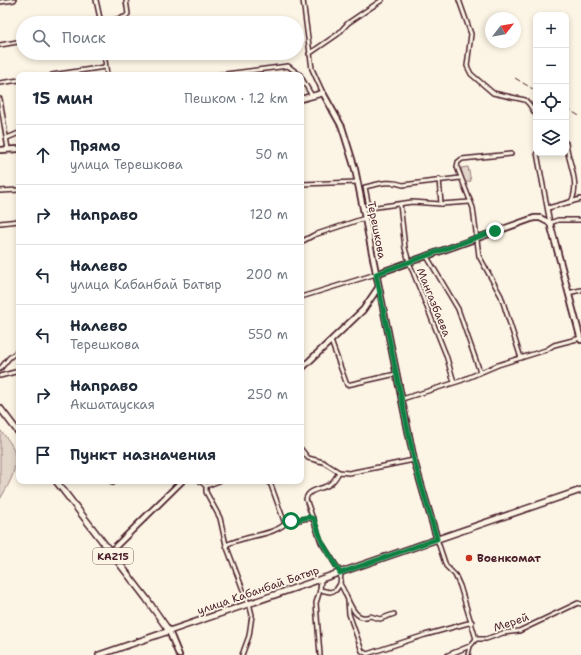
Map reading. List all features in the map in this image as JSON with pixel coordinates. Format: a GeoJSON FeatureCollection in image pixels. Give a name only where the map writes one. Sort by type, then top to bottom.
{"type":"FeatureCollection","features":[{"type":"Feature","properties":{"kind":"main road"},"geometry":{"type":"LineString","coordinates":[[0,408],[16,429]]}},
{"type":"Feature","properties":{"kind":"main road","name":"KAZ15"},"geometry":{"type":"LineString","coordinates":[[60,484],[169,631]]}},
{"type":"Feature","properties":{"kind":"main road","name":"улица Кабанбай Батыр"},"geometry":{"type":"LineString","coordinates":[[99,655],[581,490]]}},
{"type":"Feature","properties":{"kind":"street"},"geometry":{"type":"LineString","coordinates":[[0,2],[14,0]]}},
{"type":"Feature","properties":{"kind":"street"},"geometry":{"type":"LineString","coordinates":[[96,0],[100,16]]}},
{"type":"Feature","properties":{"kind":"street"},"geometry":{"type":"LineString","coordinates":[[126,0],[128,14],[126,16]]}},
{"type":"Feature","properties":{"kind":"street","name":"Терешкова"},"geometry":{"type":"LineString","coordinates":[[303,0],[312,69],[348,141],[366,208],[365,218],[378,288],[414,460],[437,539]]}},
{"type":"Feature","properties":{"kind":"street"},"geometry":{"type":"LineString","coordinates":[[309,54],[338,34],[348,23],[382,0]]}},
{"type":"Feature","properties":{"kind":"street"},"geometry":{"type":"LineString","coordinates":[[459,0],[471,34],[467,66],[471,74],[493,93],[525,100],[533,110]]}},
{"type":"Feature","properties":{"kind":"street"},"geometry":{"type":"LineString","coordinates":[[0,45],[16,42]]}},
{"type":"Feature","properties":{"kind":"street"},"geometry":{"type":"LineString","coordinates":[[104,60],[106,72]]}},
{"type":"Feature","properties":{"kind":"street"},"geometry":{"type":"LineString","coordinates":[[241,72],[288,66],[295,72]]}},
{"type":"Feature","properties":{"kind":"street"},"geometry":{"type":"LineString","coordinates":[[72,72],[105,67]]}},
{"type":"Feature","properties":{"kind":"street"},"geometry":{"type":"LineString","coordinates":[[0,83],[16,80]]}},
{"type":"Feature","properties":{"kind":"street"},"geometry":{"type":"LineString","coordinates":[[304,83],[312,96]]}},
{"type":"Feature","properties":{"kind":"street"},"geometry":{"type":"LineString","coordinates":[[304,98],[323,93]]}},
{"type":"Feature","properties":{"kind":"street"},"geometry":{"type":"LineString","coordinates":[[0,99],[8,149]]}},
{"type":"Feature","properties":{"kind":"street"},"geometry":{"type":"LineString","coordinates":[[7,138],[16,134]]}},
{"type":"Feature","properties":{"kind":"street"},"geometry":{"type":"LineString","coordinates":[[0,150],[16,149]]}},
{"type":"Feature","properties":{"kind":"street"},"geometry":{"type":"LineString","coordinates":[[511,154],[462,159],[458,162],[457,167],[460,178],[473,208],[479,256],[501,296],[521,358]]}},
{"type":"Feature","properties":{"kind":"street"},"geometry":{"type":"LineString","coordinates":[[402,399],[546,350],[554,345],[581,339],[550,223],[537,156]]}},
{"type":"Feature","properties":{"kind":"street"},"geometry":{"type":"LineString","coordinates":[[568,156],[574,187],[574,196],[571,202]]}},
{"type":"Feature","properties":{"kind":"street"},"geometry":{"type":"LineString","coordinates":[[460,178],[439,179],[403,185],[396,182],[386,182],[365,187],[366,208],[400,204],[470,202]]}},
{"type":"Feature","properties":{"kind":"street"},"geometry":{"type":"LineString","coordinates":[[439,179],[441,204]]}},
{"type":"Feature","properties":{"kind":"street"},"geometry":{"type":"LineString","coordinates":[[304,184],[358,182]]}},
{"type":"Feature","properties":{"kind":"street"},"geometry":{"type":"LineString","coordinates":[[0,191],[16,190]]}},
{"type":"Feature","properties":{"kind":"street"},"geometry":{"type":"LineString","coordinates":[[548,208],[581,199]]}},
{"type":"Feature","properties":{"kind":"street","name":"Мангазбаева"},"geometry":{"type":"LineString","coordinates":[[400,204],[408,262],[444,348],[454,382]]}},
{"type":"Feature","properties":{"kind":"street"},"geometry":{"type":"LineString","coordinates":[[304,240],[314,235],[365,218]]}},
{"type":"Feature","properties":{"kind":"street"},"geometry":{"type":"LineString","coordinates":[[304,296],[376,274],[426,255],[534,218],[540,218],[550,223],[558,220],[581,220]]}},
{"type":"Feature","properties":{"kind":"street"},"geometry":{"type":"LineString","coordinates":[[0,223],[16,221]]}},
{"type":"Feature","properties":{"kind":"street"},"geometry":{"type":"LineString","coordinates":[[426,255],[458,309],[480,372]]}},
{"type":"Feature","properties":{"kind":"street"},"geometry":{"type":"LineString","coordinates":[[304,366],[363,310],[378,288]]}},
{"type":"Feature","properties":{"kind":"street"},"geometry":{"type":"LineString","coordinates":[[568,293],[581,290]]}},
{"type":"Feature","properties":{"kind":"street"},"geometry":{"type":"LineString","coordinates":[[331,341],[346,385],[396,374]]}},
{"type":"Feature","properties":{"kind":"street"},"geometry":{"type":"LineString","coordinates":[[0,369],[16,352]]}},
{"type":"Feature","properties":{"kind":"street"},"geometry":{"type":"LineString","coordinates":[[0,376],[16,372]]}},
{"type":"Feature","properties":{"kind":"street"},"geometry":{"type":"LineString","coordinates":[[304,453],[308,458],[323,462],[339,472],[356,472],[414,460]]}},
{"type":"Feature","properties":{"kind":"street"},"geometry":{"type":"LineString","coordinates":[[320,590],[330,592],[336,590],[340,584],[340,573],[322,542],[307,504],[307,495],[328,486],[333,482],[339,472]]}},
{"type":"Feature","properties":{"kind":"street"},"geometry":{"type":"LineString","coordinates":[[110,552],[179,484]]}},
{"type":"Feature","properties":{"kind":"street"},"geometry":{"type":"LineString","coordinates":[[206,486],[211,484]]}},
{"type":"Feature","properties":{"kind":"street"},"geometry":{"type":"LineString","coordinates":[[269,484],[281,517],[287,522]]}},
{"type":"Feature","properties":{"kind":"street"},"geometry":{"type":"LineString","coordinates":[[206,486],[206,492],[220,518],[226,545],[252,615],[249,636],[242,655]]}},
{"type":"Feature","properties":{"kind":"street"},"geometry":{"type":"LineString","coordinates":[[226,545],[237,540],[274,531],[283,527],[287,522],[309,517],[314,519]]}},
{"type":"Feature","properties":{"kind":"street"},"geometry":{"type":"LineString","coordinates":[[437,539],[446,566],[455,574],[460,586],[476,639],[470,646],[448,655]]}},
{"type":"Feature","properties":{"kind":"street"},"geometry":{"type":"LineString","coordinates":[[320,655],[316,603],[321,580]]}},
{"type":"Feature","properties":{"kind":"street"},"geometry":{"type":"LineString","coordinates":[[340,584],[344,589],[348,601],[359,617],[366,618],[370,616],[380,619],[394,614]]}},
{"type":"Feature","properties":{"kind":"street"},"geometry":{"type":"LineString","coordinates":[[348,601],[351,621],[362,651],[367,654],[425,635],[472,622]]}},
{"type":"Feature","properties":{"kind":"street","name":"Мерей"},"geometry":{"type":"LineString","coordinates":[[476,639],[486,640],[503,633],[519,631],[578,603],[581,604]]}},
{"type":"Feature","properties":{"kind":"street"},"geometry":{"type":"LineString","coordinates":[[169,631],[179,655]]}},
{"type":"Feature","properties":{"kind":"street"},"geometry":{"type":"LineString","coordinates":[[468,655],[470,646]]}},
{"type":"Feature","properties":{"kind":"shaded area"},"geometry":{"type":"Polygon","coordinates":[[[468,167],[471,181],[464,183],[461,168],[468,167]]]}},
{"type":"Feature","properties":{"kind":"shaded area"},"geometry":{"type":"Polygon","coordinates":[[[0,430],[12,446],[15,466],[11,480],[0,499],[0,430]]]}},
{"type":"Feature","properties":{"kind":"railway"},"geometry":{"type":"LineString","coordinates":[[515,78],[533,89]]}},
{"type":"Feature","properties":{"kind":"railway"},"geometry":{"type":"LineString","coordinates":[[569,110],[581,117]]}},
{"type":"Feature","properties":{"kind":"place","name":"Военкомат"},"geometry":{"type":"Point","coordinates":[469,558]}},
{"type":"Feature","properties":{"kind":"route"},"geometry":{"type":"LineString","coordinates":[[291,521],[309,517],[314,519],[322,542],[340,573],[437,539],[414,460],[376,274],[495,231]]}}]}
